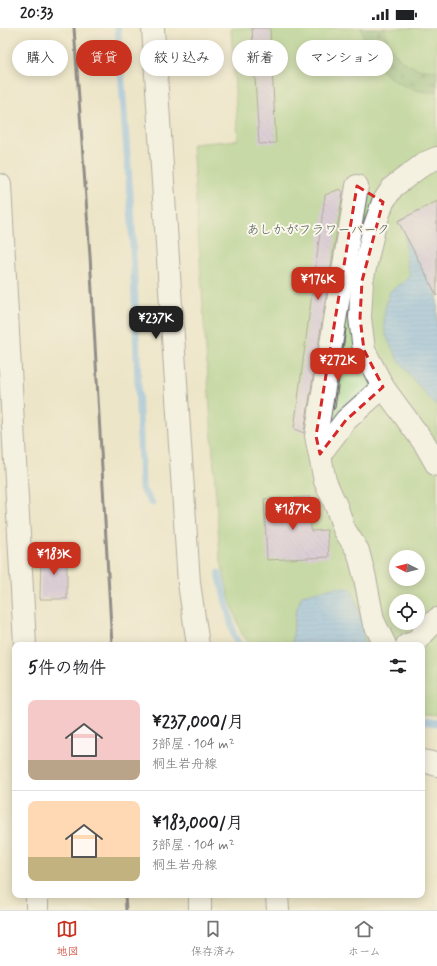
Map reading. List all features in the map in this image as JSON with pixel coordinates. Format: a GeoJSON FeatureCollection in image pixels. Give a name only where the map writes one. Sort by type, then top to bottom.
{"type":"FeatureCollection","features":[{"type":"Feature","properties":{"kind":"street"},"geometry":{"type":"LineString","coordinates":[[153,28],[189,583],[198,642]]}},
{"type":"Feature","properties":{"kind":"street"},"geometry":{"type":"LineString","coordinates":[[437,158],[425,163],[393,187],[383,202],[374,228],[362,281],[360,318],[364,350],[383,387],[425,444],[437,464]]}},
{"type":"Feature","properties":{"kind":"street"},"geometry":{"type":"LineString","coordinates":[[383,202],[368,195],[353,181],[316,436],[325,481],[337,508],[344,529],[358,551],[373,620],[384,642]]}},
{"type":"Feature","properties":{"kind":"street"},"geometry":{"type":"LineString","coordinates":[[0,185],[25,642]]}},
{"type":"Feature","properties":{"kind":"street"},"geometry":{"type":"LineString","coordinates":[[320,454],[346,420],[383,387]]}},
{"type":"Feature","properties":{"kind":"street"},"geometry":{"type":"LineString","coordinates":[[415,642],[437,619]]}},
{"type":"Feature","properties":{"kind":"street"},"geometry":{"type":"LineString","coordinates":[[425,762],[437,765]]}},
{"type":"Feature","properties":{"kind":"street"},"geometry":{"type":"LineString","coordinates":[[37,898],[37,910]]}},
{"type":"Feature","properties":{"kind":"street"},"geometry":{"type":"LineString","coordinates":[[200,898],[200,910]]}},
{"type":"Feature","properties":{"kind":"street"},"geometry":{"type":"LineString","coordinates":[[277,898],[278,910]]}},
{"type":"Feature","properties":{"kind":"highlighted area"},"geometry":{"type":"Polygon","coordinates":[[[357,186],[383,202],[362,281],[360,318],[364,350],[383,387],[346,420],[320,454],[316,436],[357,186]]]}},
{"type":"Feature","properties":{"kind":"green space","name":"あしかがフラワーパーク"},"geometry":{"type":"Polygon","coordinates":[[[231,28],[437,28],[437,715],[425,714],[425,642],[248,642],[241,633],[230,600],[220,557],[192,144],[238,140],[234,76],[288,76],[288,40],[232,40],[232,44],[231,28]]]}},
{"type":"Feature","properties":{"kind":"green space"},"geometry":{"type":"Polygon","coordinates":[[[361,28],[385,28],[388,40],[364,40],[361,28]]]}},
{"type":"Feature","properties":{"kind":"green space"},"geometry":{"type":"Polygon","coordinates":[[[393,51],[402,60],[418,69],[437,70],[437,92],[416,90],[397,82],[388,76],[393,76],[393,51]]]}},
{"type":"Feature","properties":{"kind":"water"},"geometry":{"type":"Polygon","coordinates":[[[410,213],[437,271],[437,406],[406,371],[393,350],[384,325],[385,310],[390,291],[403,283],[410,275],[405,252],[410,213]]]}},
{"type":"Feature","properties":{"kind":"water"},"geometry":{"type":"Polygon","coordinates":[[[337,587],[352,589],[363,625],[364,642],[292,642],[295,614],[302,595],[337,587]]]}},
{"type":"Feature","properties":{"kind":"building"},"geometry":{"type":"Polygon","coordinates":[[[252,28],[270,28],[271,40],[253,40],[252,28]]]}},
{"type":"Feature","properties":{"kind":"building"},"geometry":{"type":"Polygon","coordinates":[[[255,76],[273,76],[276,143],[259,144],[255,76]]]}},
{"type":"Feature","properties":{"kind":"building"},"geometry":{"type":"Polygon","coordinates":[[[340,189],[343,192],[304,433],[294,429],[325,195],[340,189]]]}},
{"type":"Feature","properties":{"kind":"building"},"geometry":{"type":"Polygon","coordinates":[[[437,201],[437,296],[398,221],[437,201]]]}},
{"type":"Feature","properties":{"kind":"building"},"geometry":{"type":"Polygon","coordinates":[[[346,328],[335,408],[333,410],[346,328]]]}},
{"type":"Feature","properties":{"kind":"building"},"geometry":{"type":"Polygon","coordinates":[[[310,497],[311,531],[327,530],[329,557],[267,560],[264,499],[310,497]]]}},
{"type":"Feature","properties":{"kind":"building"},"geometry":{"type":"Polygon","coordinates":[[[41,553],[67,554],[67,599],[40,599],[41,553]]]}},
{"type":"Feature","properties":{"kind":"waterway"},"geometry":{"type":"LineString","coordinates":[[118,28],[132,223],[142,489],[152,503]]}},
{"type":"Feature","properties":{"kind":"waterway"},"geometry":{"type":"LineString","coordinates":[[219,573],[234,636],[237,642]]}},
{"type":"Feature","properties":{"kind":"waterway"},"geometry":{"type":"LineString","coordinates":[[425,721],[437,723]]}},
{"type":"Feature","properties":{"kind":"railway"},"geometry":{"type":"LineString","coordinates":[[74,28],[90,256],[112,642]]}},
{"type":"Feature","properties":{"kind":"railway"},"geometry":{"type":"LineString","coordinates":[[125,898],[126,910]]}}]}
